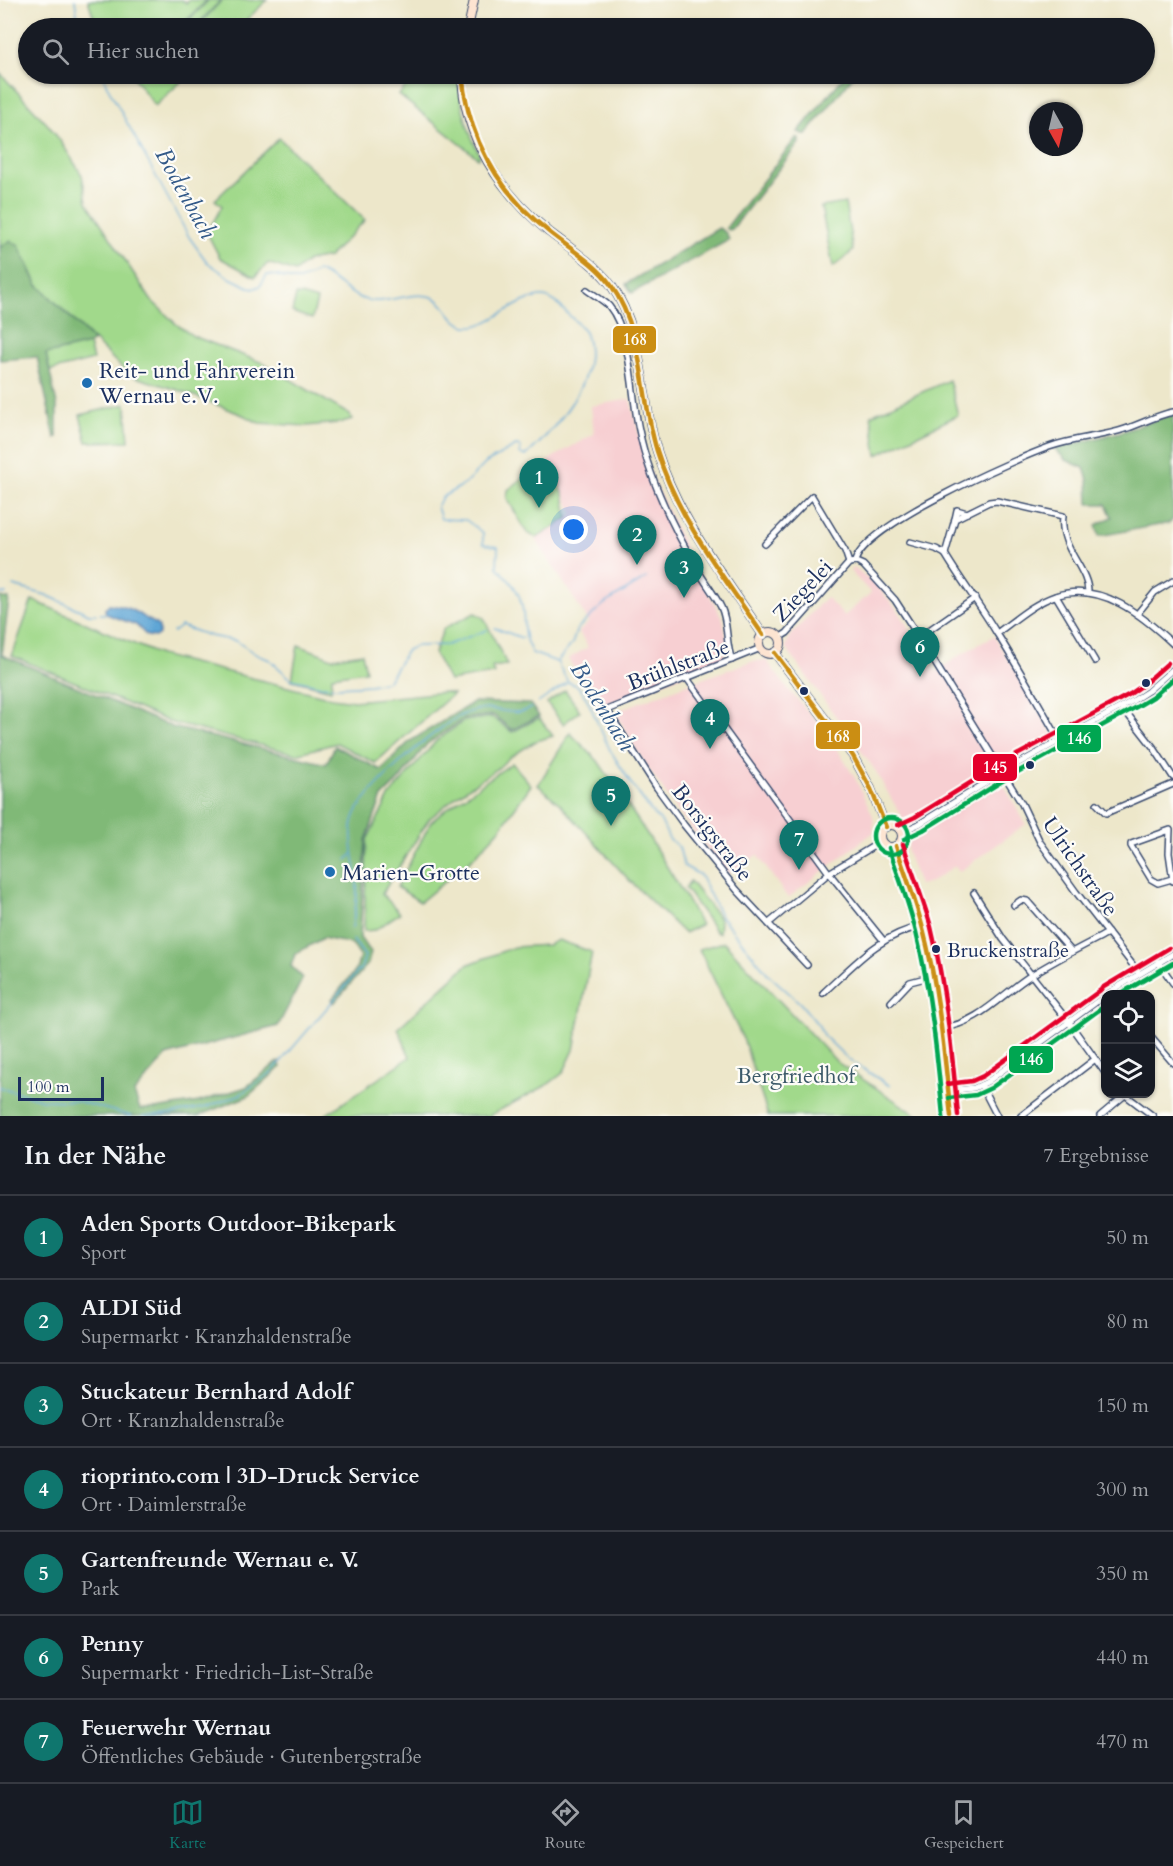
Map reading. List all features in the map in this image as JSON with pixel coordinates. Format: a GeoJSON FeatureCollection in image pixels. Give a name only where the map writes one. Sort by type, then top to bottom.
{"type":"FeatureCollection","features":[{"type":"Feature","properties":{"kind":"main road"},"geometry":{"type":"LineString","coordinates":[[470,18],[474,0]]}},
{"type":"Feature","properties":{"kind":"main road"},"geometry":{"type":"LineString","coordinates":[[463,84],[468,119],[480,147],[495,172],[525,209],[595,269],[610,284],[620,300],[632,330],[657,449],[674,496],[700,542],[763,635]]}},
{"type":"Feature","properties":{"kind":"main road"},"geometry":{"type":"LineString","coordinates":[[771,633],[779,638],[780,645],[775,652],[767,654],[761,648],[760,640],[763,635],[771,633]]}},
{"type":"Feature","properties":{"kind":"main road"},"geometry":{"type":"LineString","coordinates":[[775,652],[853,756],[871,789],[886,827]]}},
{"type":"Feature","properties":{"kind":"main road"},"geometry":{"type":"LineString","coordinates":[[886,827],[896,827],[901,832],[902,839],[896,846],[889,847],[882,841],[881,833],[886,827]]}},
{"type":"Feature","properties":{"kind":"main road"},"geometry":{"type":"LineString","coordinates":[[896,846],[917,903],[933,976],[942,1028],[951,1116]]}},
{"type":"Feature","properties":{"kind":"street"},"geometry":{"type":"LineString","coordinates":[[587,290],[609,307],[617,320],[625,343],[633,398],[648,463],[673,523],[721,607],[726,622],[732,660]]}},
{"type":"Feature","properties":{"kind":"street","name":"Ziegelei"},"geometry":{"type":"LineString","coordinates":[[779,638],[787,633],[879,532],[894,522],[974,480],[1050,446],[1123,429],[1173,412]]}},
{"type":"Feature","properties":{"kind":"street"},"geometry":{"type":"LineString","coordinates":[[765,544],[812,496],[852,563]]}},
{"type":"Feature","properties":{"kind":"street"},"geometry":{"type":"LineString","coordinates":[[945,554],[955,519],[989,502],[997,501],[1063,516],[1066,541],[1088,583],[1088,593]]}},
{"type":"Feature","properties":{"kind":"street"},"geometry":{"type":"LineString","coordinates":[[910,542],[936,549],[945,554],[963,585],[975,598],[997,633],[1060,741]]}},
{"type":"Feature","properties":{"kind":"street","name":"Ulrichstraße"},"geometry":{"type":"LineString","coordinates":[[852,563],[863,565],[886,588],[919,637],[1022,804],[1040,842],[1139,973]]}},
{"type":"Feature","properties":{"kind":"street"},"geometry":{"type":"LineString","coordinates":[[1137,614],[1155,592],[1173,581]]}},
{"type":"Feature","properties":{"kind":"street"},"geometry":{"type":"LineString","coordinates":[[997,633],[1035,606],[1056,596],[1076,592],[1101,595],[1116,602],[1137,614],[1173,644]]}},
{"type":"Feature","properties":{"kind":"street"},"geometry":{"type":"LineString","coordinates":[[1056,596],[1095,662]]}},
{"type":"Feature","properties":{"kind":"street"},"geometry":{"type":"LineString","coordinates":[[919,637],[975,598]]}},
{"type":"Feature","properties":{"kind":"street","name":"Brühlstraße"},"geometry":{"type":"LineString","coordinates":[[607,710],[761,648]]}},
{"type":"Feature","properties":{"kind":"street"},"geometry":{"type":"LineString","coordinates":[[901,832],[919,824],[1002,772],[1122,707],[1148,691],[1173,669]]}},
{"type":"Feature","properties":{"kind":"street"},"geometry":{"type":"LineString","coordinates":[[686,677],[829,873],[883,940]]}},
{"type":"Feature","properties":{"kind":"street"},"geometry":{"type":"LineString","coordinates":[[1122,707],[1173,777]]}},
{"type":"Feature","properties":{"kind":"street","name":"Borsigstraße"},"geometry":{"type":"LineString","coordinates":[[607,710],[657,788],[685,826],[722,872],[807,965]]}},
{"type":"Feature","properties":{"kind":"street"},"geometry":{"type":"LineString","coordinates":[[1097,804],[1106,813],[1173,784]]}},
{"type":"Feature","properties":{"kind":"street"},"geometry":{"type":"LineString","coordinates":[[1170,830],[1173,880],[1154,882],[1131,846],[1133,842],[1170,830]]}},
{"type":"Feature","properties":{"kind":"street"},"geometry":{"type":"LineString","coordinates":[[769,923],[829,873],[882,841]]}},
{"type":"Feature","properties":{"kind":"street"},"geometry":{"type":"LineString","coordinates":[[974,892],[1003,939],[1068,1021],[1101,1068]]}},
{"type":"Feature","properties":{"kind":"street"},"geometry":{"type":"LineString","coordinates":[[1014,905],[1021,900],[1027,901],[1072,952]]}},
{"type":"Feature","properties":{"kind":"street"},"geometry":{"type":"LineString","coordinates":[[823,993],[883,940],[907,929],[922,926]]}},
{"type":"Feature","properties":{"kind":"street"},"geometry":{"type":"LineString","coordinates":[[942,1028],[960,1025],[975,1017],[1032,975],[1108,933]]}},
{"type":"Feature","properties":{"kind":"street"},"geometry":{"type":"LineString","coordinates":[[1113,990],[1173,954]]}},
{"type":"Feature","properties":{"kind":"street"},"geometry":{"type":"LineString","coordinates":[[1158,962],[1173,983]]}},
{"type":"Feature","properties":{"kind":"street"},"geometry":{"type":"LineString","coordinates":[[891,1002],[910,982],[933,976]]}},
{"type":"Feature","properties":{"kind":"street"},"geometry":{"type":"LineString","coordinates":[[948,1091],[981,1085],[1101,998]]}},
{"type":"Feature","properties":{"kind":"street"},"geometry":{"type":"LineString","coordinates":[[1155,1042],[1173,1063]]}},
{"type":"Feature","properties":{"kind":"street"},"geometry":{"type":"LineString","coordinates":[[1021,1116],[1094,1060]]}},
{"type":"Feature","properties":{"kind":"street"},"geometry":{"type":"LineString","coordinates":[[981,1085],[997,1116]]}},
{"type":"Feature","properties":{"kind":"street"},"geometry":{"type":"LineString","coordinates":[[1100,1116],[1120,1098]]}},
{"type":"Feature","properties":{"kind":"street"},"geometry":{"type":"LineString","coordinates":[[1130,1098],[1154,1116]]}},
{"type":"Feature","properties":{"kind":"shaded area"},"geometry":{"type":"Polygon","coordinates":[[[630,399],[648,468],[695,569],[723,619],[727,641],[723,659],[599,708],[568,659],[588,647],[579,632],[589,622],[536,540],[573,513],[548,460],[594,434],[591,406],[630,399]]]}},
{"type":"Feature","properties":{"kind":"shaded area"},"geometry":{"type":"Polygon","coordinates":[[[854,567],[878,587],[899,612],[936,672],[963,653],[994,636],[1055,738],[996,772],[1026,824],[959,872],[955,866],[931,882],[919,885],[907,852],[908,841],[911,838],[904,821],[875,770],[785,647],[791,635],[826,597],[844,616],[871,593],[850,571],[854,567]]]}},
{"type":"Feature","properties":{"kind":"shaded area"},"geometry":{"type":"Polygon","coordinates":[[[766,660],[792,694],[826,731],[855,778],[873,816],[874,832],[788,898],[757,855],[728,874],[676,809],[638,753],[617,715],[622,709],[682,686],[750,662],[766,660]]]}},
{"type":"Feature","properties":{"kind":"green space"},"geometry":{"type":"Polygon","coordinates":[[[88,0],[182,0],[186,3],[189,0],[207,0],[189,18],[94,18],[88,0]]]}},
{"type":"Feature","properties":{"kind":"green space"},"geometry":{"type":"Polygon","coordinates":[[[209,0],[221,0],[204,18],[191,18],[209,0]]]}},
{"type":"Feature","properties":{"kind":"green space"},"geometry":{"type":"Polygon","coordinates":[[[222,0],[267,0],[248,18],[205,18],[222,0]]]}},
{"type":"Feature","properties":{"kind":"green space"},"geometry":{"type":"Polygon","coordinates":[[[0,73],[61,142],[82,175],[87,202],[151,300],[175,323],[193,336],[263,363],[350,415],[352,419],[339,423],[306,426],[259,423],[184,392],[135,377],[124,370],[37,284],[28,264],[10,241],[0,247],[0,73]]]}},
{"type":"Feature","properties":{"kind":"green space"},"geometry":{"type":"Polygon","coordinates":[[[138,84],[178,84],[155,106],[138,84]]]}},
{"type":"Feature","properties":{"kind":"green space"},"geometry":{"type":"Polygon","coordinates":[[[407,84],[459,84],[462,106],[480,156],[478,158],[399,95],[407,84]]]}},
{"type":"Feature","properties":{"kind":"green space"},"geometry":{"type":"Polygon","coordinates":[[[838,84],[847,84],[806,135],[798,132],[838,84]]]}},
{"type":"Feature","properties":{"kind":"green space"},"geometry":{"type":"Polygon","coordinates":[[[797,137],[799,143],[732,229],[726,228],[797,137]]]}},
{"type":"Feature","properties":{"kind":"green space"},"geometry":{"type":"Polygon","coordinates":[[[279,138],[365,220],[329,257],[308,261],[295,272],[268,263],[255,277],[220,258],[207,233],[222,206],[215,200],[279,138]]]}},
{"type":"Feature","properties":{"kind":"green space"},"geometry":{"type":"Polygon","coordinates":[[[845,203],[853,251],[833,267],[821,207],[845,203]]]}},
{"type":"Feature","properties":{"kind":"green space"},"geometry":{"type":"Polygon","coordinates":[[[719,228],[726,233],[729,240],[632,293],[626,284],[719,228]]]}},
{"type":"Feature","properties":{"kind":"green space"},"geometry":{"type":"Polygon","coordinates":[[[10,241],[18,244],[37,284],[94,341],[46,354],[57,405],[57,437],[55,438],[37,357],[0,360],[0,247],[10,241]]]}},
{"type":"Feature","properties":{"kind":"green space"},"geometry":{"type":"Polygon","coordinates":[[[296,295],[317,300],[312,319],[292,312],[296,295]]]}},
{"type":"Feature","properties":{"kind":"green space"},"geometry":{"type":"Polygon","coordinates":[[[89,344],[93,360],[50,371],[46,354],[89,344]]]}},
{"type":"Feature","properties":{"kind":"green space"},"geometry":{"type":"Polygon","coordinates":[[[949,380],[958,415],[877,455],[871,415],[949,380]]]}},
{"type":"Feature","properties":{"kind":"green space"},"geometry":{"type":"Polygon","coordinates":[[[126,404],[129,441],[87,442],[80,415],[126,404]]]}},
{"type":"Feature","properties":{"kind":"green space"},"geometry":{"type":"Polygon","coordinates":[[[1173,414],[1173,519],[1170,523],[1099,536],[1096,525],[1112,517],[1106,504],[1089,504],[1088,480],[1084,468],[1066,460],[1055,449],[1124,431],[1173,414]]]}},
{"type":"Feature","properties":{"kind":"green space"},"geometry":{"type":"Polygon","coordinates":[[[540,465],[550,465],[564,495],[568,518],[537,538],[527,533],[507,498],[508,490],[540,465]]]}},
{"type":"Feature","properties":{"kind":"green space"},"geometry":{"type":"Polygon","coordinates":[[[0,597],[9,599],[2,655],[172,727],[326,764],[335,746],[381,770],[410,741],[474,702],[530,704],[539,716],[512,730],[493,715],[464,719],[427,744],[399,780],[382,797],[366,840],[360,938],[371,952],[368,964],[334,1003],[332,999],[356,970],[360,956],[352,944],[323,938],[295,954],[291,966],[303,978],[278,1026],[166,1056],[134,1093],[140,1109],[199,1102],[246,1087],[279,1061],[281,1067],[248,1096],[198,1116],[0,1116],[0,597]]]}},
{"type":"Feature","properties":{"kind":"green space"},"geometry":{"type":"Polygon","coordinates":[[[32,600],[160,655],[332,698],[354,701],[445,692],[453,694],[375,763],[337,743],[296,754],[173,723],[12,656],[32,600]]]}},
{"type":"Feature","properties":{"kind":"green space"},"geometry":{"type":"Polygon","coordinates":[[[475,613],[484,618],[507,665],[492,667],[494,674],[449,681],[434,653],[444,628],[475,613]]]}},
{"type":"Feature","properties":{"kind":"green space"},"geometry":{"type":"Polygon","coordinates":[[[298,645],[332,658],[362,653],[366,671],[332,676],[331,690],[292,680],[298,645]]]}},
{"type":"Feature","properties":{"kind":"green space"},"geometry":{"type":"Polygon","coordinates":[[[565,690],[580,711],[563,724],[547,703],[565,690]]]}},
{"type":"Feature","properties":{"kind":"green space"},"geometry":{"type":"Polygon","coordinates":[[[492,717],[512,732],[539,718],[553,736],[536,741],[510,757],[429,819],[382,894],[400,913],[375,930],[364,931],[367,840],[390,795],[436,741],[464,721],[492,717]]]}},
{"type":"Feature","properties":{"kind":"green space"},"geometry":{"type":"Polygon","coordinates":[[[570,733],[598,761],[647,834],[701,925],[684,933],[629,880],[561,805],[538,785],[570,733]]]}},
{"type":"Feature","properties":{"kind":"green space"},"geometry":{"type":"Polygon","coordinates":[[[512,763],[531,785],[500,829],[473,858],[420,902],[397,887],[431,822],[512,763]]]}},
{"type":"Feature","properties":{"kind":"green space"},"geometry":{"type":"Polygon","coordinates":[[[690,881],[720,919],[719,933],[685,888],[690,881]]]}},
{"type":"Feature","properties":{"kind":"green space"},"geometry":{"type":"Polygon","coordinates":[[[558,940],[592,952],[574,1050],[563,1073],[547,1085],[489,1116],[324,1116],[410,1057],[398,1028],[467,965],[514,947],[548,945],[558,940]]]}},
{"type":"Feature","properties":{"kind":"green space","name":"Bergfriedhof"},"geometry":{"type":"Polygon","coordinates":[[[724,942],[837,1062],[918,1116],[768,1116],[744,1041],[699,949],[724,942]]]}},
{"type":"Feature","properties":{"kind":"water"},"geometry":{"type":"Polygon","coordinates":[[[109,604],[130,609],[155,623],[159,627],[159,634],[155,637],[147,636],[136,625],[106,614],[105,609],[109,604]]]}},
{"type":"Feature","properties":{"kind":"waterway","name":"Bodenbach"},"geometry":{"type":"LineString","coordinates":[[75,0],[79,18]]}},
{"type":"Feature","properties":{"kind":"waterway","name":"Bodenbach"},"geometry":{"type":"LineString","coordinates":[[106,84],[189,237],[207,262],[230,278],[253,289],[260,286],[267,275],[301,280],[317,271],[365,300],[380,301],[418,295],[432,297],[441,303],[456,320],[466,326],[484,323],[523,302],[542,297],[558,304],[582,328],[589,351],[587,368],[581,385],[562,417],[526,456],[520,454],[521,447],[516,446],[486,463],[465,484],[442,497],[437,507],[441,519],[466,520],[483,533],[483,544],[498,547],[497,567],[517,592],[523,609],[524,632],[532,653],[557,662],[568,682],[578,686],[587,699],[610,750],[630,782],[661,821],[669,839],[679,847],[684,866],[700,875],[720,915],[768,974],[800,1003],[819,1026],[823,1035],[849,1060],[890,1086]]}},
{"type":"Feature","properties":{"kind":"waterway"},"geometry":{"type":"LineString","coordinates":[[557,662],[572,644],[577,629],[604,604],[646,578]]}},
{"type":"Feature","properties":{"kind":"waterway"},"geometry":{"type":"LineString","coordinates":[[13,586],[46,595],[89,614],[96,614]]}},
{"type":"Feature","properties":{"kind":"waterway"},"geometry":{"type":"LineString","coordinates":[[0,593],[6,594]]}},
{"type":"Feature","properties":{"kind":"waterway"},"geometry":{"type":"LineString","coordinates":[[100,614],[106,614]]}},
{"type":"Feature","properties":{"kind":"waterway"},"geometry":{"type":"LineString","coordinates":[[173,632],[181,626],[210,636],[236,641],[257,655],[270,660],[291,679],[321,686],[338,687],[370,685],[388,681],[407,650],[416,646],[447,645],[487,630]]}},
{"type":"Feature","properties":{"kind":"waterway"},"geometry":{"type":"LineString","coordinates":[[495,628],[522,638]]}},
{"type":"Feature","properties":{"kind":"waterway"},"geometry":{"type":"LineString","coordinates":[[538,703],[568,682]]}},
{"type":"Feature","properties":{"kind":"waterway"},"geometry":{"type":"LineString","coordinates":[[352,928],[357,888],[352,825],[360,806],[371,792],[420,744],[452,720],[481,709],[519,712],[531,708]]}},
{"type":"Feature","properties":{"kind":"waterway"},"geometry":{"type":"LineString","coordinates":[[347,860],[352,854]]}},
{"type":"Feature","properties":{"kind":"waterway"},"geometry":{"type":"LineString","coordinates":[[142,1116],[171,1114],[207,1107],[241,1094],[272,1072],[361,968],[365,956],[353,940]]}},
{"type":"Feature","properties":{"kind":"waterway"},"geometry":{"type":"LineString","coordinates":[[0,1087],[43,1100],[77,1101],[131,1116]]}},
{"type":"Feature","properties":{"kind":"transit line","name":"168"},"geometry":{"type":"LineString","coordinates":[[463,84],[465,98],[479,142],[501,181],[531,216],[605,277],[622,304],[636,345],[652,430],[666,476],[703,547],[763,635]]}},
{"type":"Feature","properties":{"kind":"transit line","name":"168"},"geometry":{"type":"LineString","coordinates":[[775,653],[853,756],[871,789],[886,827]]}},
{"type":"Feature","properties":{"kind":"transit line","name":"145"},"geometry":{"type":"LineString","coordinates":[[898,825],[915,817],[1004,762],[1130,694],[1168,663]]}},
{"type":"Feature","properties":{"kind":"transit line","name":"146"},"geometry":{"type":"LineString","coordinates":[[904,839],[923,830],[1012,775],[1138,706],[1153,697],[1173,679]]}},
{"type":"Feature","properties":{"kind":"transit line","name":"146"},"geometry":{"type":"LineString","coordinates":[[891,818],[904,823],[909,836],[904,849],[891,854],[878,849],[873,836],[878,823],[891,818]]}},
{"type":"Feature","properties":{"kind":"transit line","name":"145"},"geometry":{"type":"LineString","coordinates":[[903,844],[931,927],[941,974],[958,1115]]}},
{"type":"Feature","properties":{"kind":"transit line","name":"168"},"geometry":{"type":"LineString","coordinates":[[896,846],[929,952],[951,1116]]}},
{"type":"Feature","properties":{"kind":"transit line","name":"146"},"geometry":{"type":"LineString","coordinates":[[889,848],[916,932],[926,978],[943,1116]]}},
{"type":"Feature","properties":{"kind":"transit line","name":"145"},"geometry":{"type":"LineString","coordinates":[[1102,988],[1169,948]]}},
{"type":"Feature","properties":{"kind":"transit line","name":"146"},"geometry":{"type":"LineString","coordinates":[[1127,990],[1173,963]]}},
{"type":"Feature","properties":{"kind":"transit line","name":"145"},"geometry":{"type":"LineString","coordinates":[[947,1084],[972,1081],[983,1076],[1102,989]]}},
{"type":"Feature","properties":{"kind":"transit line","name":"146"},"geometry":{"type":"LineString","coordinates":[[949,1098],[976,1095],[991,1088],[1101,1009]]}},
{"type":"Feature","properties":{"kind":"place","name":"Reit- und Fahrverein Wernau e.V."},"geometry":{"type":"Point","coordinates":[87,383]}},
{"type":"Feature","properties":{"kind":"place","name":"Aden Sports Outdoor-Bikepark"},"geometry":{"type":"Point","coordinates":[539,508]}},
{"type":"Feature","properties":{"kind":"place","name":"ALDI Süd"},"geometry":{"type":"Point","coordinates":[637,565]}},
{"type":"Feature","properties":{"kind":"place","name":"Stuckateur Bernhard Adolf"},"geometry":{"type":"Point","coordinates":[684,598]}},
{"type":"Feature","properties":{"kind":"place","name":"Penny"},"geometry":{"type":"Point","coordinates":[920,677]}},
{"type":"Feature","properties":{"kind":"place","name":"rioprinto.com | 3D-Druck Service"},"geometry":{"type":"Point","coordinates":[710,749]}},
{"type":"Feature","properties":{"kind":"place","name":"Gartenfreunde Wernau e. V."},"geometry":{"type":"Point","coordinates":[611,826]}},
{"type":"Feature","properties":{"kind":"place","name":"Feuerwehr Wernau"},"geometry":{"type":"Point","coordinates":[799,870]}},
{"type":"Feature","properties":{"kind":"place","name":"Marien-Grotte"},"geometry":{"type":"Point","coordinates":[330,872]}},
{"type":"Feature","properties":{"kind":"place","name":"Bruckenstraße"},"geometry":{"type":"Point","coordinates":[936,949]}}]}
